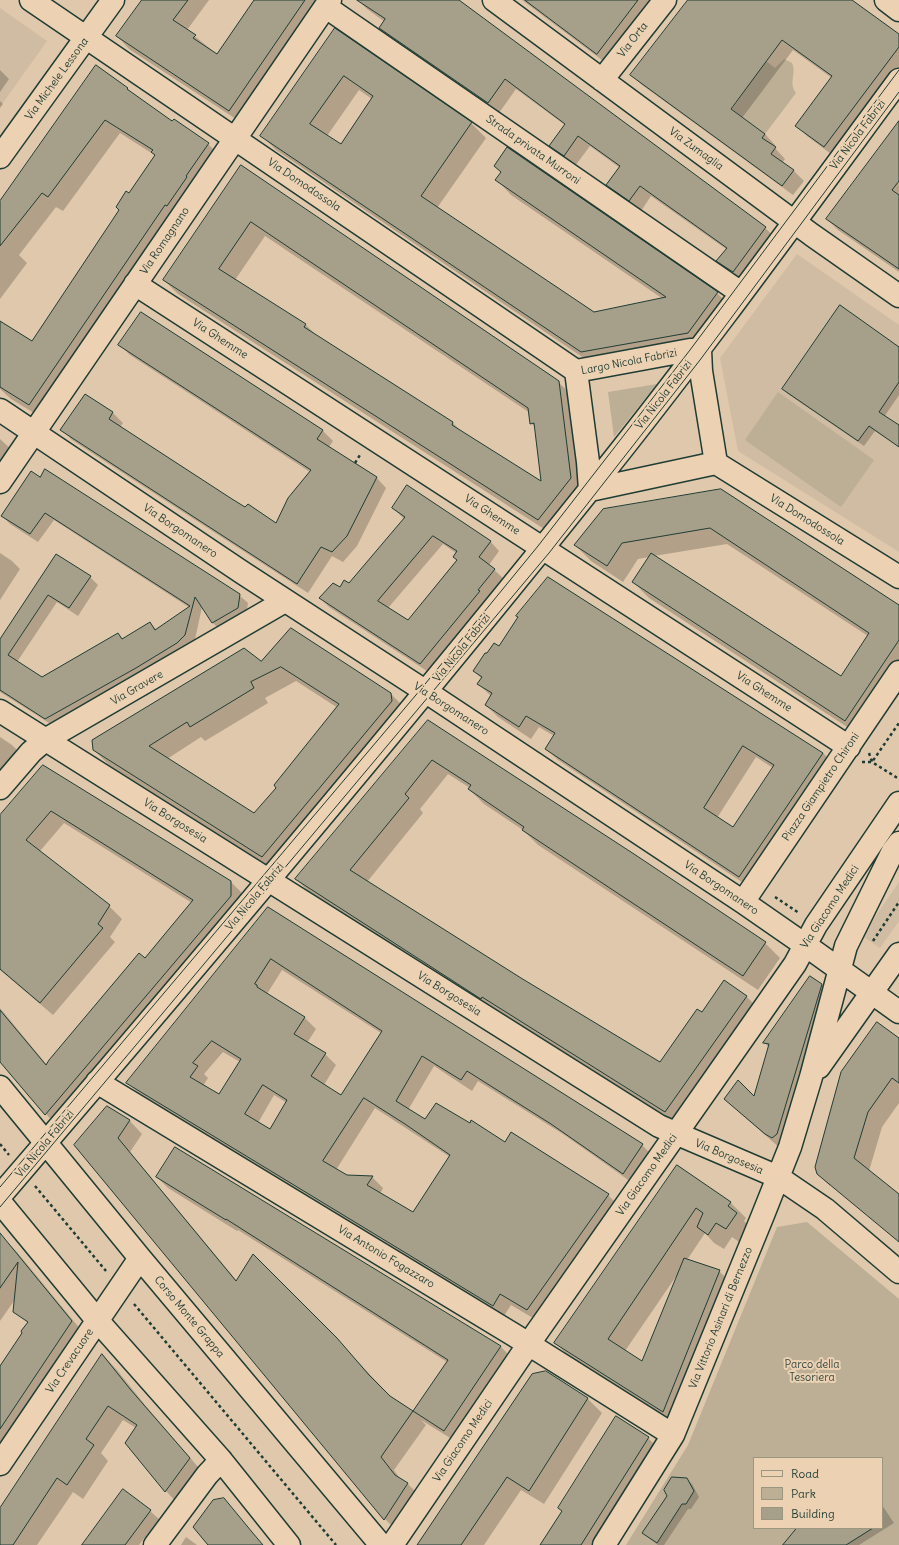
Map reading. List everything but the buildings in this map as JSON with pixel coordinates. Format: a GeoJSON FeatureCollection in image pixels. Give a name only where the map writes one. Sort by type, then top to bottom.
{"type":"FeatureCollection","features":[{"type":"Feature","properties":{"kind":"street","name":"Via Domodossola"},"geometry":{"type":"LineString","coordinates":[[31,0],[576,372]]}},
{"type":"Feature","properties":{"kind":"street","name":"Via Michele Lessona"},"geometry":{"type":"LineString","coordinates":[[0,157],[113,0]]}},
{"type":"Feature","properties":{"kind":"street","name":"Via Zumaglia"},"geometry":{"type":"LineString","coordinates":[[494,0],[794,222],[899,296]]}},
{"type":"Feature","properties":{"kind":"street","name":"Via Orta"},"geometry":{"type":"LineString","coordinates":[[602,80],[665,0]]}},
{"type":"Feature","properties":{"kind":"street"},"geometry":{"type":"LineString","coordinates":[[886,0],[899,10]]}},
{"type":"Feature","properties":{"kind":"street","name":"Via Romagnano"},"geometry":{"type":"LineString","coordinates":[[0,482],[328,4]]}},
{"type":"Feature","properties":{"kind":"street","name":"Strada privata Murroni"},"geometry":{"type":"LineString","coordinates":[[328,4],[741,293]]}},
{"type":"Feature","properties":{"kind":"street","name":"Via Nicola Fabrizi"},"geometry":{"type":"LineString","coordinates":[[0,1196],[269,880],[543,549],[700,350],[899,80]]}},
{"type":"Feature","properties":{"kind":"street","name":"Via Ghemme"},"geometry":{"type":"LineString","coordinates":[[135,284],[543,549],[854,739]]}},
{"type":"Feature","properties":{"kind":"street"},"geometry":{"type":"LineString","coordinates":[[590,490],[716,463],[701,371],[700,350]]}},
{"type":"Feature","properties":{"kind":"street","name":"Largo Nicola Fabrizi"},"geometry":{"type":"LineString","coordinates":[[590,490],[588,462],[576,372],[674,353],[700,350]]}},
{"type":"Feature","properties":{"kind":"street","name":"Via Borgomanero"},"geometry":{"type":"LineString","coordinates":[[0,410],[285,601],[743,902],[899,1012]]}},
{"type":"Feature","properties":{"kind":"street","name":"Via Domodossola"},"geometry":{"type":"LineString","coordinates":[[716,463],[899,577]]}},
{"type":"Feature","properties":{"kind":"street","name":"Via Gravere"},"geometry":{"type":"LineString","coordinates":[[0,788],[31,752],[45,740],[285,601]]}},
{"type":"Feature","properties":{"kind":"street","name":"Piazza Giampietro Chironi"},"geometry":{"type":"LineString","coordinates":[[743,902],[899,672]]}},
{"type":"Feature","properties":{"kind":"street","name":"Via Borgosesia"},"geometry":{"type":"LineString","coordinates":[[0,711],[659,1126],[778,1177],[825,1209],[899,1272]]}},
{"type":"Feature","properties":{"kind":"street","name":"Via Giacomo Medici"},"geometry":{"type":"LineString","coordinates":[[392,1545],[529,1344],[795,964],[816,925],[899,802]]}},
{"type":"Feature","properties":{"kind":"street"},"geometry":{"type":"LineString","coordinates":[[839,969],[846,946],[893,851],[899,843]]}},
{"type":"Feature","properties":{"kind":"street"},"geometry":{"type":"LineString","coordinates":[[872,992],[899,954]]}},
{"type":"Feature","properties":{"kind":"street","name":"Via Vittorio Asinari di Bernezzo"},"geometry":{"type":"LineString","coordinates":[[604,1545],[673,1435],[790,1147],[811,1078],[839,969]]}},
{"type":"Feature","properties":{"kind":"street","name":"Via Vittorio Asinari di Bernezzo"},"geometry":{"type":"LineString","coordinates":[[811,1078],[872,992]]}},
{"type":"Feature","properties":{"kind":"street","name":"Via Antonio Fogazzaro"},"geometry":{"type":"LineString","coordinates":[[97,1082],[529,1344],[673,1435]]}},
{"type":"Feature","properties":{"kind":"street","name":"Corso Monte Grappa"},"geometry":{"type":"LineString","coordinates":[[0,1087],[140,1258],[381,1545]]}},
{"type":"Feature","properties":{"kind":"street"},"geometry":{"type":"LineString","coordinates":[[0,1202],[97,1320],[221,1460],[289,1545]]}},
{"type":"Feature","properties":{"kind":"street","name":"Via Crevacuore"},"geometry":{"type":"LineString","coordinates":[[0,1464],[140,1258]]}},
{"type":"Feature","properties":{"kind":"street"},"geometry":{"type":"LineString","coordinates":[[154,1545],[207,1475],[221,1460]]}},
{"type":"Feature","properties":{"kind":"path"},"geometry":{"type":"LineString","coordinates":[[355,463],[360,454]]}},
{"type":"Feature","properties":{"kind":"path"},"geometry":{"type":"LineString","coordinates":[[872,762],[899,723]]}},
{"type":"Feature","properties":{"kind":"path"},"geometry":{"type":"LineString","coordinates":[[854,739],[872,762],[899,779]]}},
{"type":"Feature","properties":{"kind":"path"},"geometry":{"type":"LineString","coordinates":[[755,884],[816,925]]}},
{"type":"Feature","properties":{"kind":"path"},"geometry":{"type":"LineString","coordinates":[[870,945],[899,902]]}},
{"type":"Feature","properties":{"kind":"path"},"geometry":{"type":"LineString","coordinates":[[0,1144],[336,1545]]}},
{"type":"Feature","properties":{"kind":"shaded area"},"geometry":{"type":"Polygon","coordinates":[[[0,8],[47,41],[0,107],[0,8]]]}},
{"type":"Feature","properties":{"kind":"shaded area"},"geometry":{"type":"Polygon","coordinates":[[[797,254],[899,325],[899,552],[738,451],[720,358],[797,254]]]}},
{"type":"Feature","properties":{"kind":"shaded area"},"geometry":{"type":"Polygon","coordinates":[[[899,882],[899,921],[880,948],[862,936],[899,882]]]}},
{"type":"Feature","properties":{"kind":"green space"},"geometry":{"type":"Polygon","coordinates":[[[784,59],[792,63],[794,71],[793,85],[796,93],[765,134],[732,109],[766,61],[775,68],[784,59]]]}},
{"type":"Feature","properties":{"kind":"green space"},"geometry":{"type":"Polygon","coordinates":[[[657,384],[614,437],[608,392],[657,384]]]}},
{"type":"Feature","properties":{"kind":"green space"},"geometry":{"type":"Polygon","coordinates":[[[778,392],[874,460],[841,507],[745,440],[778,392]]]}},
{"type":"Feature","properties":{"kind":"green space","name":"Parco della Tesoriera"},"geometry":{"type":"Polygon","coordinates":[[[807,1222],[899,1299],[899,1545],[626,1545],[688,1445],[777,1227],[807,1222]]]}},
{"type":"Feature","properties":{"kind":"tram line"},"geometry":{"type":"LineString","coordinates":[[0,1187],[421,689],[538,546],[690,350],[899,70]]}},
{"type":"Feature","properties":{"kind":"tram line"},"geometry":{"type":"LineString","coordinates":[[0,1207],[549,553],[700,360],[899,92]]}}]}
